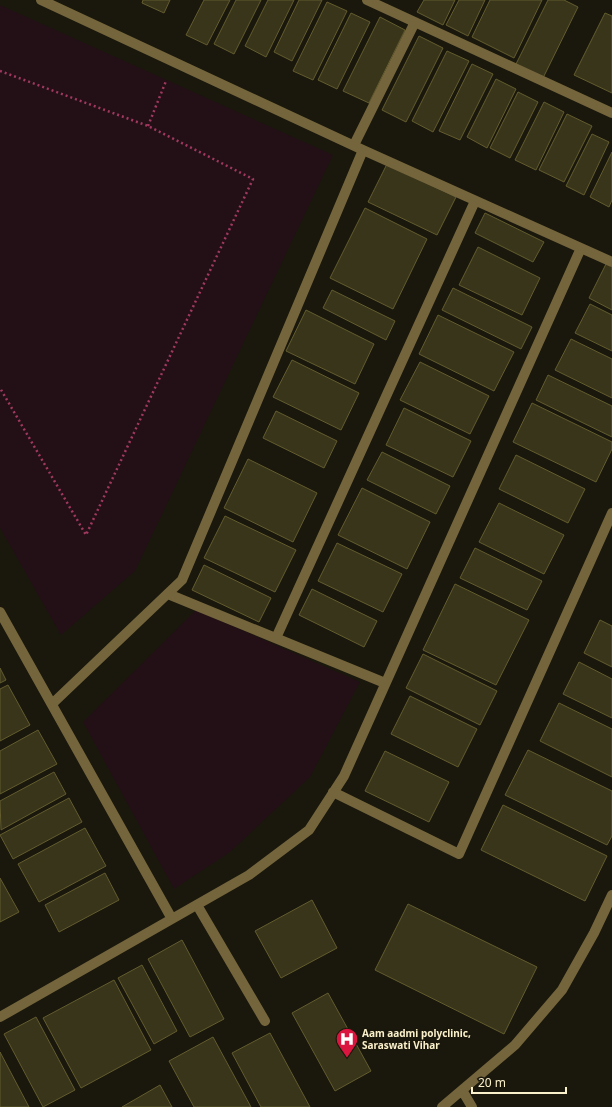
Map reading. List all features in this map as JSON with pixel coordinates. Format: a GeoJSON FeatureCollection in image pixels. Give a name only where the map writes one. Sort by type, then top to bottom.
{"type":"FeatureCollection","features":[{"type":"Feature","properties":{"kind":"street"},"geometry":{"type":"LineString","coordinates":[[41,0],[358,148],[612,262]]}},
{"type":"Feature","properties":{"kind":"street"},"geometry":{"type":"LineString","coordinates":[[367,0],[612,114]]}},
{"type":"Feature","properties":{"kind":"street"},"geometry":{"type":"LineString","coordinates":[[52,704],[182,580],[358,148],[415,22]]}},
{"type":"Feature","properties":{"kind":"street"},"geometry":{"type":"LineString","coordinates":[[276,638],[475,201]]}},
{"type":"Feature","properties":{"kind":"street"},"geometry":{"type":"LineString","coordinates":[[0,1017],[249,875],[309,830],[344,776],[581,248]]}},
{"type":"Feature","properties":{"kind":"street"},"geometry":{"type":"LineString","coordinates":[[333,792],[459,854],[612,513]]}},
{"type":"Feature","properties":{"kind":"street"},"geometry":{"type":"LineString","coordinates":[[168,594],[385,683]]}},
{"type":"Feature","properties":{"kind":"street"},"geometry":{"type":"LineString","coordinates":[[0,612],[172,919]]}},
{"type":"Feature","properties":{"kind":"street"},"geometry":{"type":"LineString","coordinates":[[442,1107],[514,1045],[562,990],[594,933],[612,895]]}},
{"type":"Feature","properties":{"kind":"street"},"geometry":{"type":"LineString","coordinates":[[197,905],[264,1020]]}},
{"type":"Feature","properties":{"kind":"street"},"geometry":{"type":"LineString","coordinates":[[462,1090],[472,1107]]}},
{"type":"Feature","properties":{"kind":"path"},"geometry":{"type":"LineString","coordinates":[[148,126],[174,62]]}},
{"type":"Feature","properties":{"kind":"path"},"geometry":{"type":"LineString","coordinates":[[0,71],[148,126],[253,179],[86,534],[0,388]]}},
{"type":"Feature","properties":{"kind":"shaded area"},"geometry":{"type":"Polygon","coordinates":[[[0,5],[333,155],[135,571],[61,635],[0,528],[0,5]]]}},
{"type":"Feature","properties":{"kind":"shaded area"},"geometry":{"type":"Polygon","coordinates":[[[196,610],[360,682],[310,777],[230,852],[174,889],[83,722],[196,610]]]}},
{"type":"Feature","properties":{"kind":"building"},"geometry":{"type":"Polygon","coordinates":[[[143,0],[170,0],[164,13],[142,3],[143,0]]]}},
{"type":"Feature","properties":{"kind":"building"},"geometry":{"type":"Polygon","coordinates":[[[204,0],[230,0],[207,45],[186,35],[204,0]]]}},
{"type":"Feature","properties":{"kind":"building"},"geometry":{"type":"Polygon","coordinates":[[[236,0],[261,0],[234,54],[214,44],[236,0]]]}},
{"type":"Feature","properties":{"kind":"building"},"geometry":{"type":"Polygon","coordinates":[[[268,0],[294,0],[266,57],[245,46],[268,0]]]}},
{"type":"Feature","properties":{"kind":"building"},"geometry":{"type":"Polygon","coordinates":[[[299,0],[322,0],[292,61],[274,52],[299,0]]]}},
{"type":"Feature","properties":{"kind":"building"},"geometry":{"type":"Polygon","coordinates":[[[424,0],[455,0],[443,25],[417,12],[424,0]]]}},
{"type":"Feature","properties":{"kind":"building"},"geometry":{"type":"Polygon","coordinates":[[[459,0],[485,0],[468,36],[446,25],[459,0]]]}},
{"type":"Feature","properties":{"kind":"building"},"geometry":{"type":"Polygon","coordinates":[[[490,0],[542,0],[514,58],[472,37],[490,0]]]}},
{"type":"Feature","properties":{"kind":"building"},"geometry":{"type":"Polygon","coordinates":[[[548,0],[564,0],[578,7],[543,78],[516,64],[548,0]]]}},
{"type":"Feature","properties":{"kind":"building"},"geometry":{"type":"Polygon","coordinates":[[[327,2],[347,11],[313,80],[293,71],[327,2]]]}},
{"type":"Feature","properties":{"kind":"building"},"geometry":{"type":"Polygon","coordinates":[[[351,13],[370,22],[337,89],[318,80],[351,13]]]}},
{"type":"Feature","properties":{"kind":"building"},"geometry":{"type":"Polygon","coordinates":[[[605,13],[612,16],[612,93],[574,75],[605,13]]]}},
{"type":"Feature","properties":{"kind":"building"},"geometry":{"type":"Polygon","coordinates":[[[380,17],[405,30],[369,103],[343,91],[380,17]]]}},
{"type":"Feature","properties":{"kind":"building"},"geometry":{"type":"Polygon","coordinates":[[[419,36],[443,48],[406,122],[382,110],[419,36]]]}},
{"type":"Feature","properties":{"kind":"building"},"geometry":{"type":"Polygon","coordinates":[[[447,51],[469,61],[433,132],[412,121],[447,51]]]}},
{"type":"Feature","properties":{"kind":"building"},"geometry":{"type":"Polygon","coordinates":[[[472,64],[493,74],[460,140],[439,131],[472,64]]]}},
{"type":"Feature","properties":{"kind":"building"},"geometry":{"type":"Polygon","coordinates":[[[496,79],[516,89],[487,148],[467,137],[496,79]]]}},
{"type":"Feature","properties":{"kind":"building"},"geometry":{"type":"Polygon","coordinates":[[[518,92],[538,102],[510,158],[490,148],[518,92]]]}},
{"type":"Feature","properties":{"kind":"building"},"geometry":{"type":"Polygon","coordinates":[[[544,102],[564,112],[536,170],[515,160],[544,102]]]}},
{"type":"Feature","properties":{"kind":"building"},"geometry":{"type":"Polygon","coordinates":[[[567,114],[592,126],[564,182],[539,170],[567,114]]]}},
{"type":"Feature","properties":{"kind":"building"},"geometry":{"type":"Polygon","coordinates":[[[592,134],[609,142],[584,195],[566,186],[592,134]]]}},
{"type":"Feature","properties":{"kind":"building"},"geometry":{"type":"Polygon","coordinates":[[[612,152],[612,200],[609,207],[590,197],[612,152]]]}},
{"type":"Feature","properties":{"kind":"building"},"geometry":{"type":"Polygon","coordinates":[[[387,164],[456,197],[437,235],[368,202],[387,164]]]}},
{"type":"Feature","properties":{"kind":"building"},"geometry":{"type":"Polygon","coordinates":[[[365,208],[427,239],[393,309],[330,278],[365,208]]]}},
{"type":"Feature","properties":{"kind":"building"},"geometry":{"type":"Polygon","coordinates":[[[485,213],[544,242],[533,262],[475,233],[485,213]]]}},
{"type":"Feature","properties":{"kind":"building"},"geometry":{"type":"Polygon","coordinates":[[[478,247],[540,278],[522,315],[459,285],[478,247]]]}},
{"type":"Feature","properties":{"kind":"building"},"geometry":{"type":"Polygon","coordinates":[[[607,262],[612,264],[612,310],[589,298],[607,262]]]}},
{"type":"Feature","properties":{"kind":"building"},"geometry":{"type":"Polygon","coordinates":[[[453,288],[532,327],[521,349],[442,310],[453,288]]]}},
{"type":"Feature","properties":{"kind":"building"},"geometry":{"type":"Polygon","coordinates":[[[332,290],[395,321],[386,340],[323,308],[332,290]]]}},
{"type":"Feature","properties":{"kind":"building"},"geometry":{"type":"Polygon","coordinates":[[[590,304],[612,315],[612,351],[575,333],[590,304]]]}},
{"type":"Feature","properties":{"kind":"building"},"geometry":{"type":"Polygon","coordinates":[[[306,310],[374,344],[355,384],[286,351],[306,310]]]}},
{"type":"Feature","properties":{"kind":"building"},"geometry":{"type":"Polygon","coordinates":[[[438,315],[514,352],[494,391],[419,354],[438,315]]]}},
{"type":"Feature","properties":{"kind":"building"},"geometry":{"type":"Polygon","coordinates":[[[571,339],[612,359],[612,398],[555,370],[571,339]]]}},
{"type":"Feature","properties":{"kind":"building"},"geometry":{"type":"Polygon","coordinates":[[[292,360],[359,393],[341,430],[273,397],[292,360]]]}},
{"type":"Feature","properties":{"kind":"building"},"geometry":{"type":"Polygon","coordinates":[[[420,362],[489,396],[470,434],[400,400],[420,362]]]}},
{"type":"Feature","properties":{"kind":"building"},"geometry":{"type":"Polygon","coordinates":[[[548,375],[612,406],[612,437],[536,400],[548,375]]]}},
{"type":"Feature","properties":{"kind":"building"},"geometry":{"type":"Polygon","coordinates":[[[532,403],[612,442],[612,449],[596,482],[513,442],[532,403]]]}},
{"type":"Feature","properties":{"kind":"building"},"geometry":{"type":"Polygon","coordinates":[[[404,408],[471,441],[453,477],[386,445],[404,408]]]}},
{"type":"Feature","properties":{"kind":"building"},"geometry":{"type":"Polygon","coordinates":[[[276,411],[337,441],[324,468],[263,438],[276,411]]]}},
{"type":"Feature","properties":{"kind":"building"},"geometry":{"type":"Polygon","coordinates":[[[382,452],[450,486],[436,514],[367,480],[382,452]]]}},
{"type":"Feature","properties":{"kind":"building"},"geometry":{"type":"Polygon","coordinates":[[[516,455],[585,489],[568,523],[499,489],[516,455]]]}},
{"type":"Feature","properties":{"kind":"building"},"geometry":{"type":"Polygon","coordinates":[[[248,459],[317,493],[293,542],[224,508],[248,459]]]}},
{"type":"Feature","properties":{"kind":"building"},"geometry":{"type":"Polygon","coordinates":[[[362,488],[430,522],[407,569],[338,535],[362,488]]]}},
{"type":"Feature","properties":{"kind":"building"},"geometry":{"type":"Polygon","coordinates":[[[499,503],[564,535],[544,574],[479,542],[499,503]]]}},
{"type":"Feature","properties":{"kind":"building"},"geometry":{"type":"Polygon","coordinates":[[[225,516],[296,550],[275,592],[204,558],[225,516]]]}},
{"type":"Feature","properties":{"kind":"building"},"geometry":{"type":"Polygon","coordinates":[[[337,543],[402,574],[383,612],[318,581],[337,543]]]}},
{"type":"Feature","properties":{"kind":"building"},"geometry":{"type":"Polygon","coordinates":[[[475,548],[542,581],[527,610],[460,578],[475,548]]]}},
{"type":"Feature","properties":{"kind":"building"},"geometry":{"type":"Polygon","coordinates":[[[204,565],[271,598],[259,622],[192,590],[204,565]]]}},
{"type":"Feature","properties":{"kind":"building"},"geometry":{"type":"Polygon","coordinates":[[[455,584],[529,620],[496,685],[423,650],[455,584]]]}},
{"type":"Feature","properties":{"kind":"building"},"geometry":{"type":"Polygon","coordinates":[[[312,589],[377,621],[364,647],[299,615],[312,589]]]}},
{"type":"Feature","properties":{"kind":"building"},"geometry":{"type":"Polygon","coordinates":[[[600,620],[612,626],[612,667],[584,653],[600,620]]]}},
{"type":"Feature","properties":{"kind":"building"},"geometry":{"type":"Polygon","coordinates":[[[423,654],[497,691],[480,725],[406,688],[423,654]]]}},
{"type":"Feature","properties":{"kind":"building"},"geometry":{"type":"Polygon","coordinates":[[[579,662],[612,679],[612,718],[563,694],[579,662]]]}},
{"type":"Feature","properties":{"kind":"building"},"geometry":{"type":"Polygon","coordinates":[[[0,668],[6,680],[0,683],[0,668]]]}},
{"type":"Feature","properties":{"kind":"building"},"geometry":{"type":"Polygon","coordinates":[[[8,685],[30,725],[0,741],[0,689],[8,685]]]}},
{"type":"Feature","properties":{"kind":"building"},"geometry":{"type":"Polygon","coordinates":[[[410,696],[477,729],[458,767],[391,734],[410,696]]]}},
{"type":"Feature","properties":{"kind":"building"},"geometry":{"type":"Polygon","coordinates":[[[559,703],[612,729],[612,777],[540,741],[559,703]]]}},
{"type":"Feature","properties":{"kind":"building"},"geometry":{"type":"Polygon","coordinates":[[[38,730],[57,764],[0,794],[0,751],[38,730]]]}},
{"type":"Feature","properties":{"kind":"building"},"geometry":{"type":"Polygon","coordinates":[[[528,750],[612,791],[612,836],[607,845],[505,795],[528,750]]]}},
{"type":"Feature","properties":{"kind":"building"},"geometry":{"type":"Polygon","coordinates":[[[385,751],[449,782],[429,822],[365,791],[385,751]]]}},
{"type":"Feature","properties":{"kind":"building"},"geometry":{"type":"Polygon","coordinates":[[[54,772],[66,794],[1,830],[0,801],[54,772]]]}},
{"type":"Feature","properties":{"kind":"building"},"geometry":{"type":"Polygon","coordinates":[[[69,798],[82,822],[13,859],[0,835],[69,798]]]}},
{"type":"Feature","properties":{"kind":"building"},"geometry":{"type":"Polygon","coordinates":[[[503,805],[607,856],[585,901],[481,850],[503,805]]]}},
{"type":"Feature","properties":{"kind":"building"},"geometry":{"type":"Polygon","coordinates":[[[85,828],[106,866],[39,902],[18,864],[85,828]]]}},
{"type":"Feature","properties":{"kind":"building"},"geometry":{"type":"Polygon","coordinates":[[[105,873],[119,900],[59,932],[45,905],[105,873]]]}},
{"type":"Feature","properties":{"kind":"building"},"geometry":{"type":"Polygon","coordinates":[[[0,878],[19,912],[0,922],[0,878]]]}},
{"type":"Feature","properties":{"kind":"building"},"geometry":{"type":"Polygon","coordinates":[[[312,900],[337,948],[281,978],[255,931],[312,900]]]}},
{"type":"Feature","properties":{"kind":"building"},"geometry":{"type":"Polygon","coordinates":[[[408,904],[537,967],[504,1034],[375,970],[408,904]]]}},
{"type":"Feature","properties":{"kind":"building"},"geometry":{"type":"Polygon","coordinates":[[[182,940],[224,1019],[190,1037],[148,959],[182,940]]]}},
{"type":"Feature","properties":{"kind":"building"},"geometry":{"type":"Polygon","coordinates":[[[142,965],[177,1031],[154,1044],[118,978],[142,965]]]}},
{"type":"Feature","properties":{"kind":"building"},"geometry":{"type":"Polygon","coordinates":[[[114,980],[151,1050],[81,1088],[43,1018],[114,980]]]}},
{"type":"Feature","properties":{"kind":"building"},"geometry":{"type":"Polygon","coordinates":[[[328,993],[371,1071],[335,1091],[292,1013],[328,993]]]}},
{"type":"Feature","properties":{"kind":"building"},"geometry":{"type":"Polygon","coordinates":[[[36,1017],[75,1090],[43,1107],[4,1034],[36,1017]]]}},
{"type":"Feature","properties":{"kind":"building"},"geometry":{"type":"Polygon","coordinates":[[[270,1033],[310,1107],[261,1107],[232,1053],[270,1033]]]}},
{"type":"Feature","properties":{"kind":"building"},"geometry":{"type":"Polygon","coordinates":[[[213,1037],[251,1107],[194,1107],[169,1061],[213,1037]]]}},
{"type":"Feature","properties":{"kind":"building"},"geometry":{"type":"Polygon","coordinates":[[[0,1052],[29,1107],[0,1107],[0,1052]]]}},
{"type":"Feature","properties":{"kind":"building"},"geometry":{"type":"Polygon","coordinates":[[[160,1085],[172,1107],[122,1107],[160,1085]]]}},
{"type":"Feature","properties":{"kind":"place","name":"Aam aadmi polyclinic, Saraswati Vihar"},"geometry":{"type":"Point","coordinates":[347,1058]}}]}
